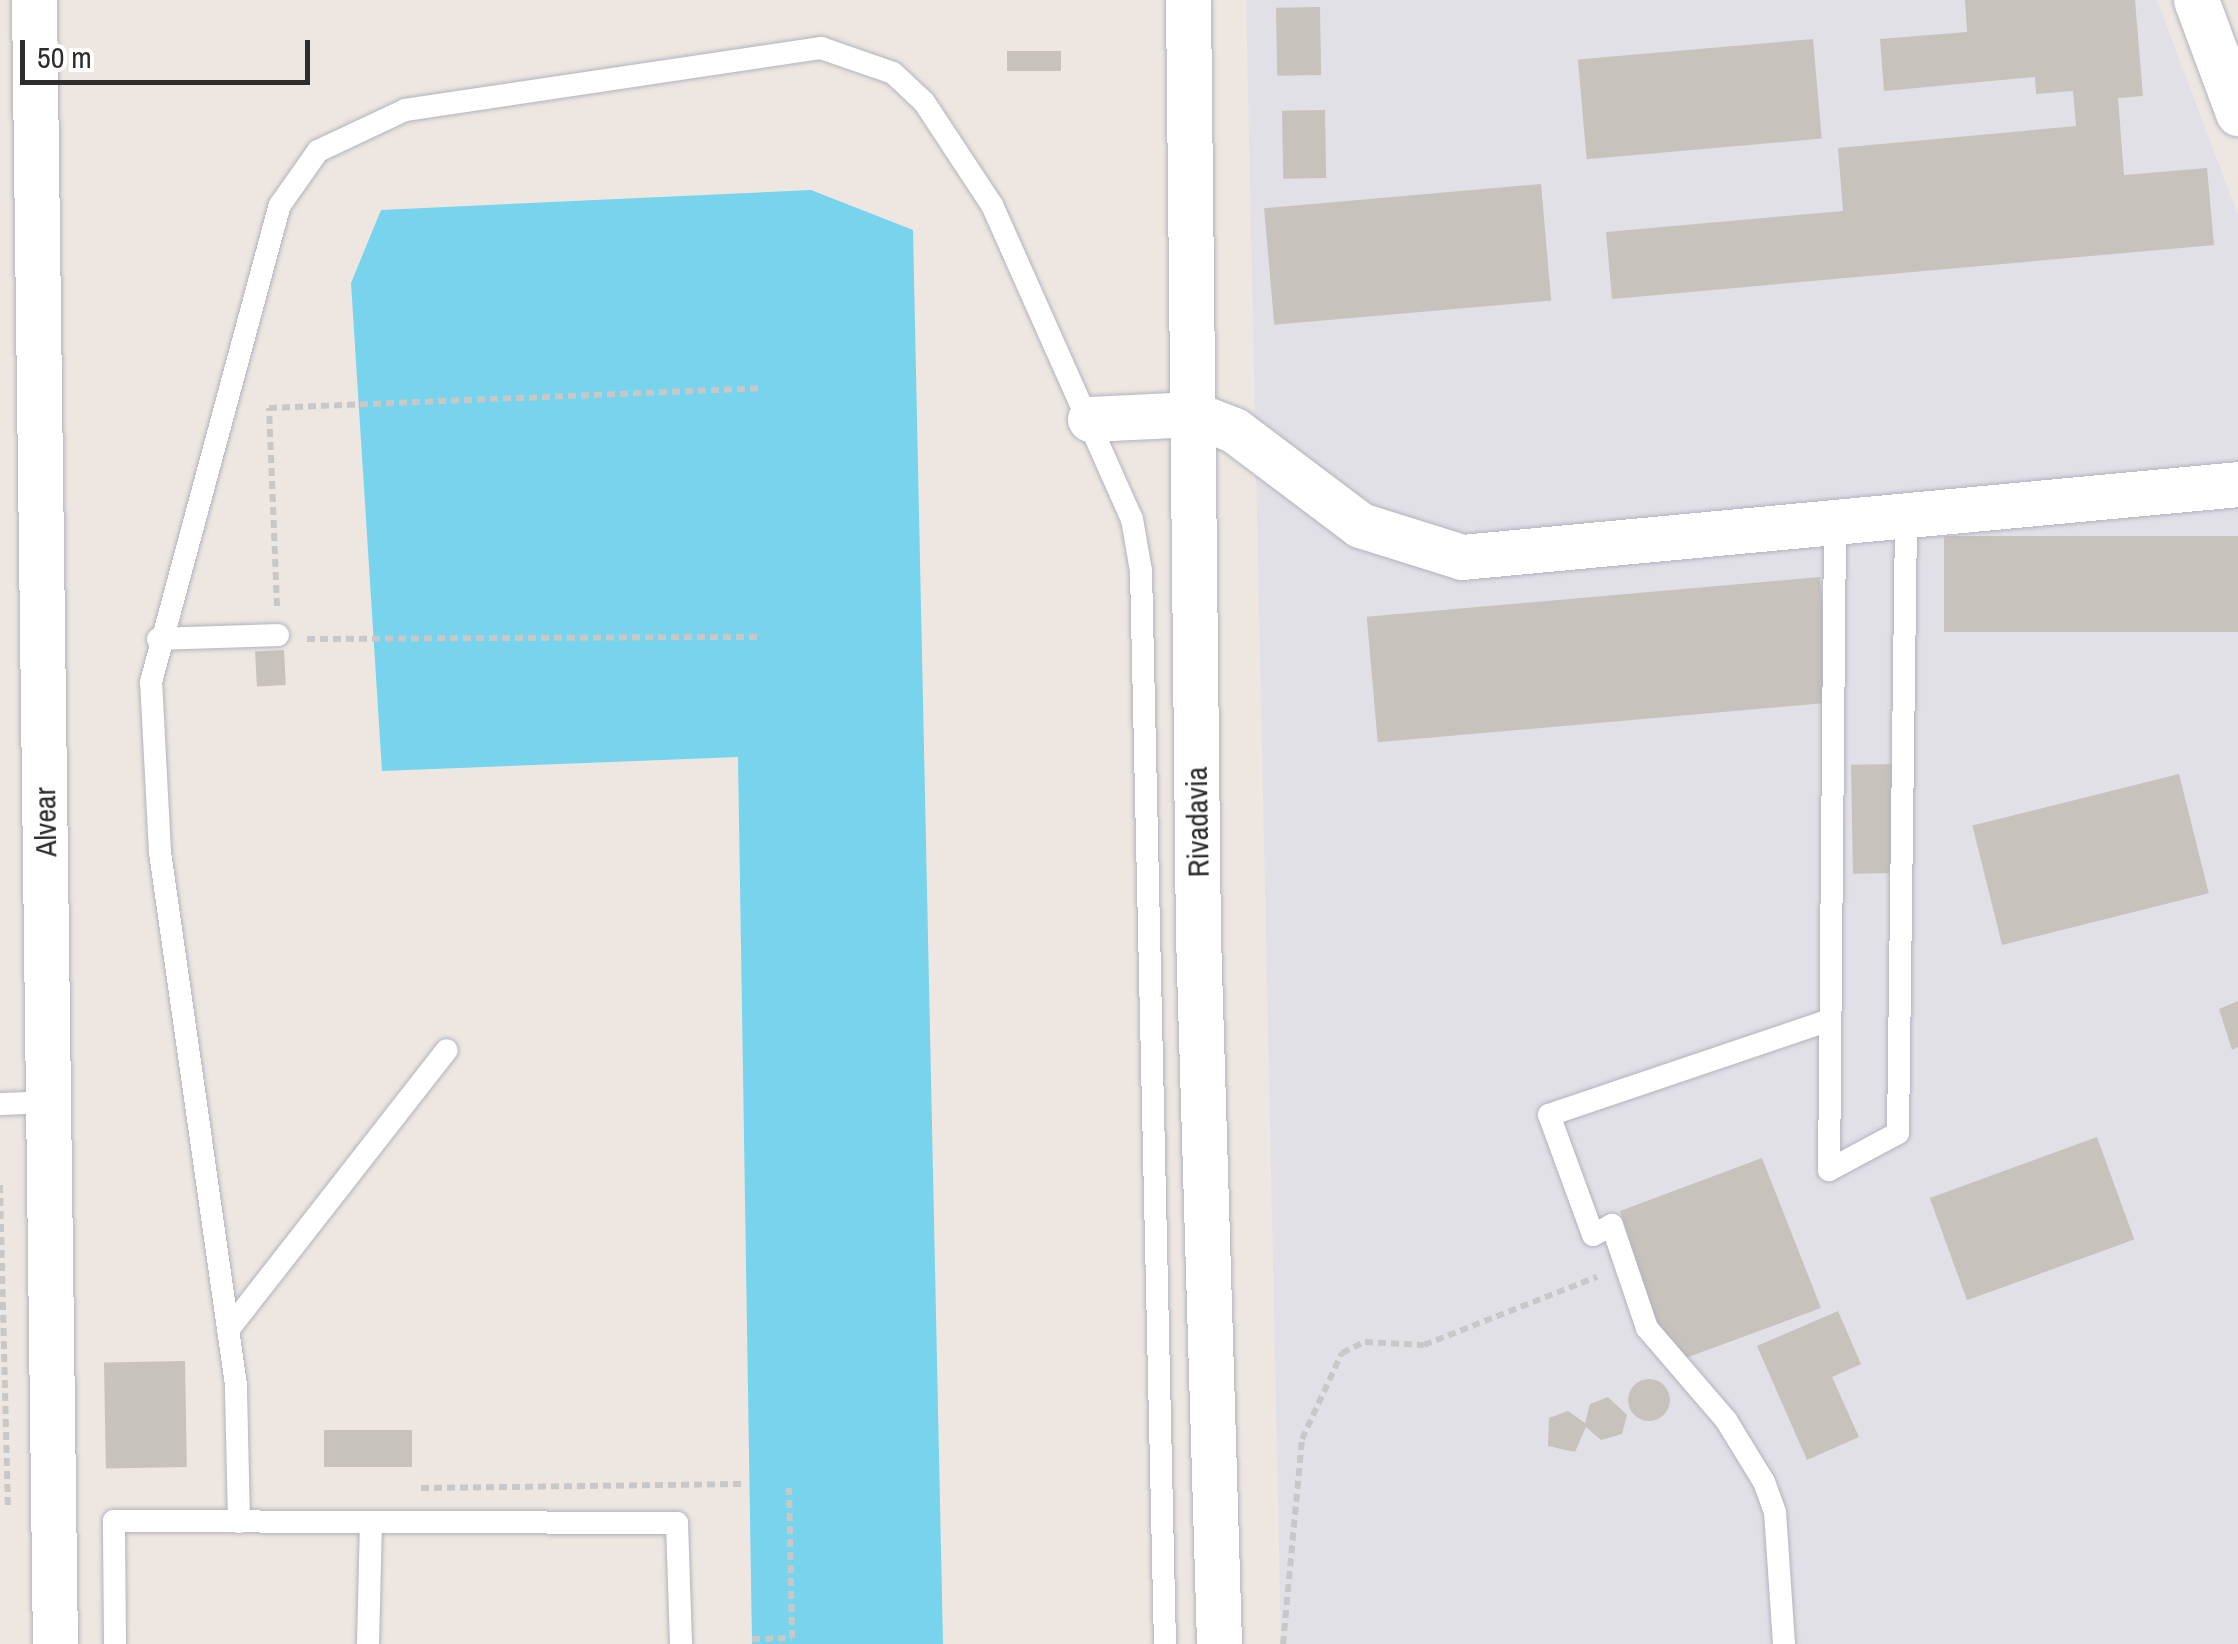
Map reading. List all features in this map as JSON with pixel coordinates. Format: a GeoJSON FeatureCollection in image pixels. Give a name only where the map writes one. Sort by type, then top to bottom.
{"type":"FeatureCollection","features":[{"type":"Feature","properties":{"kind":"street","name":"Alvear"},"geometry":{"type":"LineString","coordinates":[[34,0],[18,420],[51,1102],[55,1644]]}},
{"type":"Feature","properties":{"kind":"street","name":"Rivadavia"},"geometry":{"type":"LineString","coordinates":[[1188,0],[1219,1644]]}},
{"type":"Feature","properties":{"kind":"street"},"geometry":{"type":"LineString","coordinates":[[2196,0],[2238,113]]}},
{"type":"Feature","properties":{"kind":"street"},"geometry":{"type":"LineString","coordinates":[[1090,419],[1193,414],[1234,430],[1360,524],[1462,556],[1906,522],[2238,484]]}},
{"type":"Feature","properties":{"kind":"lane"},"geometry":{"type":"LineString","coordinates":[[239,1522],[228,1330],[160,852],[158,639],[280,205],[318,151],[405,110],[821,48],[859,57],[924,102],[992,205],[1132,518],[1141,571],[1165,1644]]}},
{"type":"Feature","properties":{"kind":"lane"},"geometry":{"type":"LineString","coordinates":[[1835,527],[1829,1170],[1898,1133],[1906,522]]}},
{"type":"Feature","properties":{"kind":"lane"},"geometry":{"type":"LineString","coordinates":[[158,639],[278,634]]}},
{"type":"Feature","properties":{"kind":"lane"},"geometry":{"type":"LineString","coordinates":[[1784,1644],[1776,1512],[1764,1482],[1726,1420],[1647,1328],[1612,1225],[1593,1234],[1549,1115],[1829,1020]]}},
{"type":"Feature","properties":{"kind":"lane"},"geometry":{"type":"LineString","coordinates":[[228,1330],[448,1050]]}},
{"type":"Feature","properties":{"kind":"lane"},"geometry":{"type":"LineString","coordinates":[[0,1104],[51,1102]]}},
{"type":"Feature","properties":{"kind":"lane"},"geometry":{"type":"LineString","coordinates":[[115,1644],[114,1522],[678,1523],[681,1644]]}},
{"type":"Feature","properties":{"kind":"lane"},"geometry":{"type":"LineString","coordinates":[[368,1644],[371,1522]]}},
{"type":"Feature","properties":{"kind":"path"},"geometry":{"type":"LineString","coordinates":[[760,388],[269,408],[278,634],[342,644],[760,637]]}},
{"type":"Feature","properties":{"kind":"path"},"geometry":{"type":"LineString","coordinates":[[0,1185],[8,1524]]}},
{"type":"Feature","properties":{"kind":"path"},"geometry":{"type":"LineString","coordinates":[[1283,1644],[1302,1439],[1342,1353],[1365,1342],[1424,1346],[1626,1266]]}},
{"type":"Feature","properties":{"kind":"path"},"geometry":{"type":"LineString","coordinates":[[752,1638],[792,1638],[789,1488]]}},
{"type":"Feature","properties":{"kind":"shaded area"},"geometry":{"type":"Polygon","coordinates":[[[1246,0],[2157,0],[2238,215],[2238,1644],[1281,1644],[1246,0]]]}},
{"type":"Feature","properties":{"kind":"water"},"geometry":{"type":"Polygon","coordinates":[[[811,190],[913,230],[943,1644],[752,1644],[738,757],[382,771],[351,283],[381,210],[811,190]]]}},
{"type":"Feature","properties":{"kind":"building"},"geometry":{"type":"Polygon","coordinates":[[[1965,0],[2135,0],[2143,96],[2118,98],[2124,175],[2207,168],[2214,245],[1612,299],[1606,232],[1843,211],[1838,148],[2076,126],[2073,91],[2036,94],[2035,77],[1884,91],[1880,39],[1967,32],[1965,0]]]}},
{"type":"Feature","properties":{"kind":"building"},"geometry":{"type":"Polygon","coordinates":[[[1320,7],[1321,75],[1277,76],[1276,8],[1320,7]]]}},
{"type":"Feature","properties":{"kind":"building"},"geometry":{"type":"Polygon","coordinates":[[[1813,39],[1822,139],[1587,159],[1578,60],[1813,39]]]}},
{"type":"Feature","properties":{"kind":"building"},"geometry":{"type":"Polygon","coordinates":[[[1007,51],[1061,51],[1061,71],[1007,71],[1007,51]]]}},
{"type":"Feature","properties":{"kind":"building"},"geometry":{"type":"Polygon","coordinates":[[[1325,110],[1326,178],[1283,179],[1282,111],[1325,110]]]}},
{"type":"Feature","properties":{"kind":"building"},"geometry":{"type":"Polygon","coordinates":[[[1541,184],[1551,301],[1274,325],[1264,208],[1541,184]]]}},
{"type":"Feature","properties":{"kind":"building"},"geometry":{"type":"Polygon","coordinates":[[[1944,536],[2238,536],[2238,632],[1944,632],[1944,536]]]}},
{"type":"Feature","properties":{"kind":"building"},"geometry":{"type":"Polygon","coordinates":[[[1820,577],[1831,703],[1378,742],[1367,617],[1820,577]]]}},
{"type":"Feature","properties":{"kind":"building"},"geometry":{"type":"Polygon","coordinates":[[[284,650],[286,685],[257,686],[255,652],[284,650]]]}},
{"type":"Feature","properties":{"kind":"building"},"geometry":{"type":"Polygon","coordinates":[[[1897,764],[1899,873],[1853,874],[1851,765],[1897,764]]]}},
{"type":"Feature","properties":{"kind":"building"},"geometry":{"type":"Polygon","coordinates":[[[2179,774],[2209,893],[2002,945],[1972,826],[2179,774]]]}},
{"type":"Feature","properties":{"kind":"building"},"geometry":{"type":"Polygon","coordinates":[[[2238,1001],[2238,1047],[2232,1050],[2219,1009],[2238,1001]]]}},
{"type":"Feature","properties":{"kind":"building"},"geometry":{"type":"Polygon","coordinates":[[[2097,1137],[2134,1239],[1967,1300],[1930,1198],[2097,1137]]]}},
{"type":"Feature","properties":{"kind":"building"},"geometry":{"type":"Polygon","coordinates":[[[1762,1158],[1821,1308],[1683,1359],[1660,1333],[1620,1211],[1762,1158]]]}},
{"type":"Feature","properties":{"kind":"building"},"geometry":{"type":"Polygon","coordinates":[[[1838,1311],[1861,1364],[1832,1377],[1859,1437],[1807,1460],[1757,1346],[1838,1311]]]}},
{"type":"Feature","properties":{"kind":"building"},"geometry":{"type":"Polygon","coordinates":[[[185,1361],[187,1467],[106,1468],[104,1362],[185,1361]]]}},
{"type":"Feature","properties":{"kind":"building"},"geometry":{"type":"Polygon","coordinates":[[[1649,1379],[1664,1385],[1670,1400],[1664,1415],[1649,1421],[1634,1415],[1628,1400],[1634,1385],[1649,1379]]]}},
{"type":"Feature","properties":{"kind":"building"},"geometry":{"type":"Polygon","coordinates":[[[1608,1397],[1627,1415],[1622,1434],[1601,1440],[1586,1427],[1575,1452],[1548,1446],[1549,1418],[1568,1411],[1585,1423],[1590,1404],[1608,1397]]]}},
{"type":"Feature","properties":{"kind":"building"},"geometry":{"type":"Polygon","coordinates":[[[324,1430],[412,1430],[412,1467],[324,1467],[324,1430]]]}}]}
